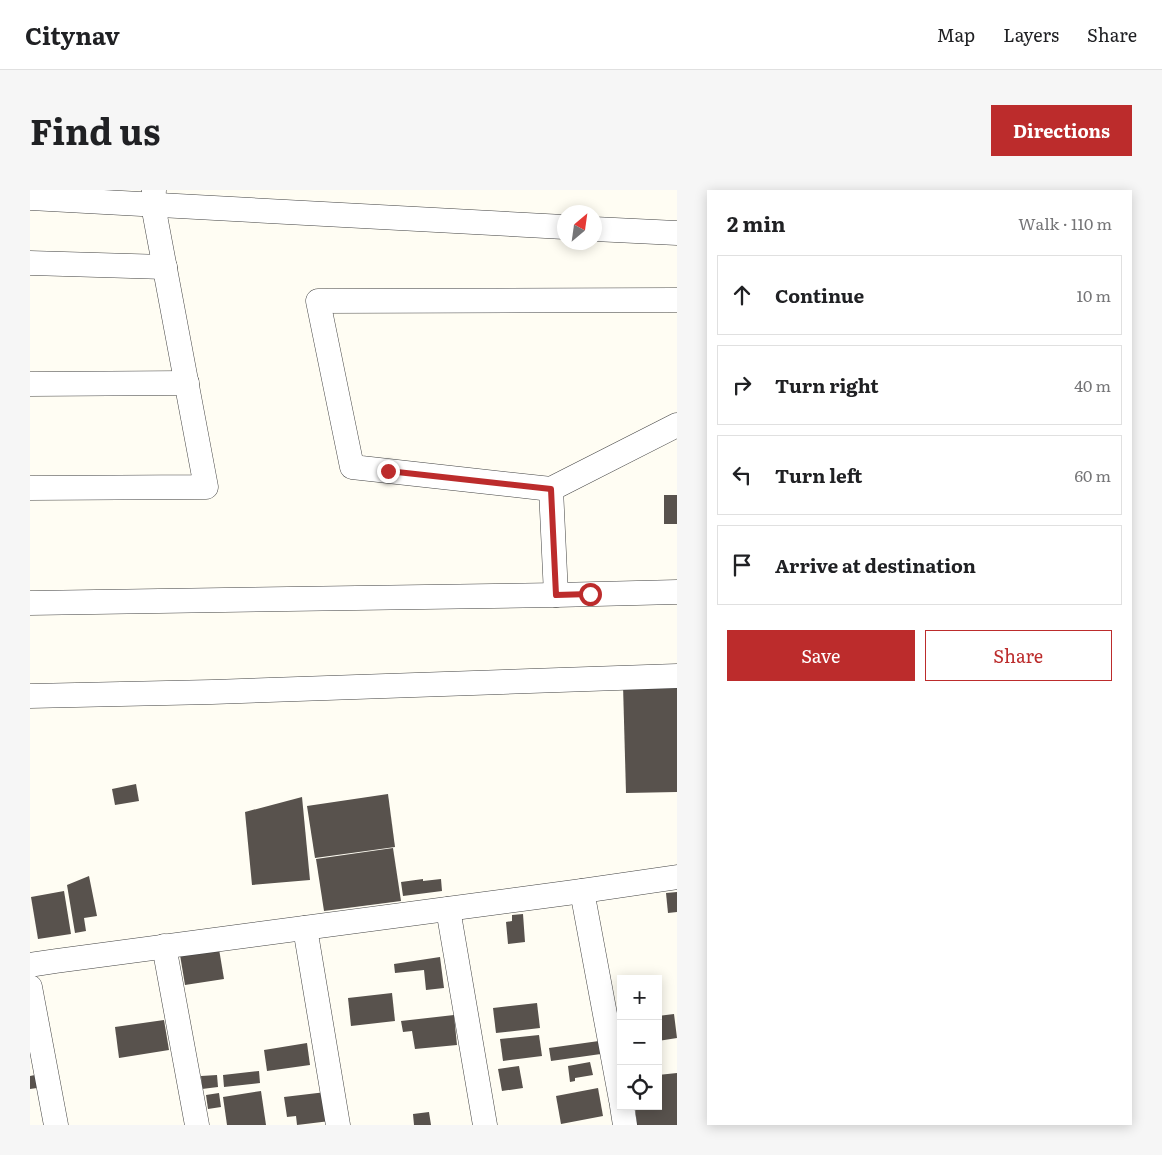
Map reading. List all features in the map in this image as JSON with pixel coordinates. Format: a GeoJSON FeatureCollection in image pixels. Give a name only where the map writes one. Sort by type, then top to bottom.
{"type":"FeatureCollection","features":[{"type":"Feature","properties":{"kind":"street"},"geometry":{"type":"LineString","coordinates":[[30,198],[153,198],[557,227]]}},
{"type":"Feature","properties":{"kind":"street"},"geometry":{"type":"LineString","coordinates":[[30,488],[206,487],[153,198]]}},
{"type":"Feature","properties":{"kind":"street"},"geometry":{"type":"LineString","coordinates":[[602,228],[677,233]]}},
{"type":"Feature","properties":{"kind":"street"},"geometry":{"type":"LineString","coordinates":[[30,263],[165,267]]}},
{"type":"Feature","properties":{"kind":"street"},"geometry":{"type":"LineString","coordinates":[[677,300],[318,301],[352,467],[551,489],[677,425]]}},
{"type":"Feature","properties":{"kind":"street"},"geometry":{"type":"LineString","coordinates":[[30,384],[187,383]]}},
{"type":"Feature","properties":{"kind":"street"},"geometry":{"type":"LineString","coordinates":[[551,489],[556,595]]}},
{"type":"Feature","properties":{"kind":"street"},"geometry":{"type":"LineString","coordinates":[[30,603],[677,592]]}},
{"type":"Feature","properties":{"kind":"street"},"geometry":{"type":"LineString","coordinates":[[30,696],[212,692],[677,676]]}},
{"type":"Feature","properties":{"kind":"street"},"geometry":{"type":"LineString","coordinates":[[30,965],[677,877]]}},
{"type":"Feature","properties":{"kind":"street"},"geometry":{"type":"LineString","coordinates":[[582,891],[617,1079]]}},
{"type":"Feature","properties":{"kind":"street"},"geometry":{"type":"LineString","coordinates":[[448,909],[485,1125]]}},
{"type":"Feature","properties":{"kind":"street"},"geometry":{"type":"LineString","coordinates":[[305,928],[338,1125]]}},
{"type":"Feature","properties":{"kind":"street"},"geometry":{"type":"LineString","coordinates":[[164,946],[197,1125]]}},
{"type":"Feature","properties":{"kind":"street"},"geometry":{"type":"LineString","coordinates":[[30,987],[56,1125]]}},
{"type":"Feature","properties":{"kind":"street"},"geometry":{"type":"LineString","coordinates":[[623,1110],[625,1125]]}},
{"type":"Feature","properties":{"kind":"building"},"geometry":{"type":"Polygon","coordinates":[[[664,495],[677,495],[677,524],[664,524],[664,495]]]}},
{"type":"Feature","properties":{"kind":"building"},"geometry":{"type":"Polygon","coordinates":[[[677,684],[677,792],[626,793],[623,685],[677,684]]]}},
{"type":"Feature","properties":{"kind":"building"},"geometry":{"type":"Polygon","coordinates":[[[136,784],[139,801],[115,805],[112,789],[136,784]]]}},
{"type":"Feature","properties":{"kind":"building"},"geometry":{"type":"Polygon","coordinates":[[[388,794],[395,847],[315,858],[307,806],[388,794]]]}},
{"type":"Feature","properties":{"kind":"building"},"geometry":{"type":"Polygon","coordinates":[[[302,797],[310,880],[252,885],[245,812],[302,797]]]}},
{"type":"Feature","properties":{"kind":"building"},"geometry":{"type":"Polygon","coordinates":[[[393,848],[401,901],[324,911],[316,859],[393,848]]]}},
{"type":"Feature","properties":{"kind":"building"},"geometry":{"type":"Polygon","coordinates":[[[89,876],[97,916],[84,918],[86,931],[75,933],[67,885],[89,876]]]}},
{"type":"Feature","properties":{"kind":"building"},"geometry":{"type":"Polygon","coordinates":[[[423,879],[423,881],[441,879],[442,891],[403,896],[401,882],[423,879]]]}},
{"type":"Feature","properties":{"kind":"building"},"geometry":{"type":"Polygon","coordinates":[[[64,891],[71,934],[38,939],[31,897],[64,891]]]}},
{"type":"Feature","properties":{"kind":"building"},"geometry":{"type":"Polygon","coordinates":[[[677,892],[677,912],[668,913],[666,893],[677,892]]]}},
{"type":"Feature","properties":{"kind":"building"},"geometry":{"type":"Polygon","coordinates":[[[523,914],[525,942],[508,944],[506,922],[512,921],[512,915],[523,914]]]}},
{"type":"Feature","properties":{"kind":"building"},"geometry":{"type":"Polygon","coordinates":[[[219,949],[224,979],[185,985],[180,955],[219,949]]]}},
{"type":"Feature","properties":{"kind":"building"},"geometry":{"type":"Polygon","coordinates":[[[440,957],[444,988],[426,990],[424,970],[395,973],[394,964],[440,957]]]}},
{"type":"Feature","properties":{"kind":"building"},"geometry":{"type":"Polygon","coordinates":[[[392,993],[395,1021],[351,1026],[348,998],[392,993]]]}},
{"type":"Feature","properties":{"kind":"building"},"geometry":{"type":"Polygon","coordinates":[[[537,1003],[540,1028],[496,1033],[493,1008],[537,1003]]]}},
{"type":"Feature","properties":{"kind":"building"},"geometry":{"type":"Polygon","coordinates":[[[674,1014],[677,1038],[662,1040],[662,1016],[674,1014]]]}},
{"type":"Feature","properties":{"kind":"building"},"geometry":{"type":"Polygon","coordinates":[[[454,1015],[457,1045],[415,1049],[412,1031],[403,1032],[401,1021],[454,1015]]]}},
{"type":"Feature","properties":{"kind":"building"},"geometry":{"type":"Polygon","coordinates":[[[164,1020],[169,1050],[119,1058],[115,1027],[164,1020]]]}},
{"type":"Feature","properties":{"kind":"building"},"geometry":{"type":"Polygon","coordinates":[[[539,1035],[542,1056],[503,1061],[500,1039],[539,1035]]]}},
{"type":"Feature","properties":{"kind":"building"},"geometry":{"type":"Polygon","coordinates":[[[606,1040],[608,1053],[551,1061],[549,1048],[606,1040]]]}},
{"type":"Feature","properties":{"kind":"building"},"geometry":{"type":"Polygon","coordinates":[[[307,1043],[310,1065],[267,1071],[264,1050],[307,1043]]]}},
{"type":"Feature","properties":{"kind":"building"},"geometry":{"type":"Polygon","coordinates":[[[590,1062],[593,1075],[575,1078],[575,1081],[570,1082],[568,1066],[590,1062]]]}},
{"type":"Feature","properties":{"kind":"building"},"geometry":{"type":"Polygon","coordinates":[[[519,1066],[523,1088],[502,1091],[498,1069],[519,1066]]]}},
{"type":"Feature","properties":{"kind":"building"},"geometry":{"type":"Polygon","coordinates":[[[259,1071],[260,1083],[224,1087],[223,1075],[259,1071]]]}},
{"type":"Feature","properties":{"kind":"building"},"geometry":{"type":"Polygon","coordinates":[[[677,1073],[677,1125],[637,1125],[635,1110],[662,1110],[662,1075],[677,1073]]]}},
{"type":"Feature","properties":{"kind":"building"},"geometry":{"type":"Polygon","coordinates":[[[35,1075],[37,1088],[30,1089],[30,1076],[35,1075]]]}},
{"type":"Feature","properties":{"kind":"building"},"geometry":{"type":"Polygon","coordinates":[[[217,1075],[218,1087],[202,1089],[201,1076],[217,1075]]]}},
{"type":"Feature","properties":{"kind":"building"},"geometry":{"type":"Polygon","coordinates":[[[598,1088],[603,1116],[561,1124],[556,1096],[598,1088]]]}},
{"type":"Feature","properties":{"kind":"building"},"geometry":{"type":"Polygon","coordinates":[[[261,1091],[266,1125],[227,1125],[223,1097],[261,1091]]]}},
{"type":"Feature","properties":{"kind":"building"},"geometry":{"type":"Polygon","coordinates":[[[326,1092],[330,1121],[297,1125],[296,1116],[287,1117],[284,1097],[326,1092]]]}},
{"type":"Feature","properties":{"kind":"building"},"geometry":{"type":"Polygon","coordinates":[[[219,1093],[221,1107],[208,1109],[206,1095],[219,1093]]]}},
{"type":"Feature","properties":{"kind":"building"},"geometry":{"type":"Polygon","coordinates":[[[429,1112],[431,1125],[414,1125],[413,1114],[429,1112]]]}},
{"type":"Feature","properties":{"kind":"route"},"geometry":{"type":"LineString","coordinates":[[388,471],[551,489],[556,595],[590,594]]}}]}
